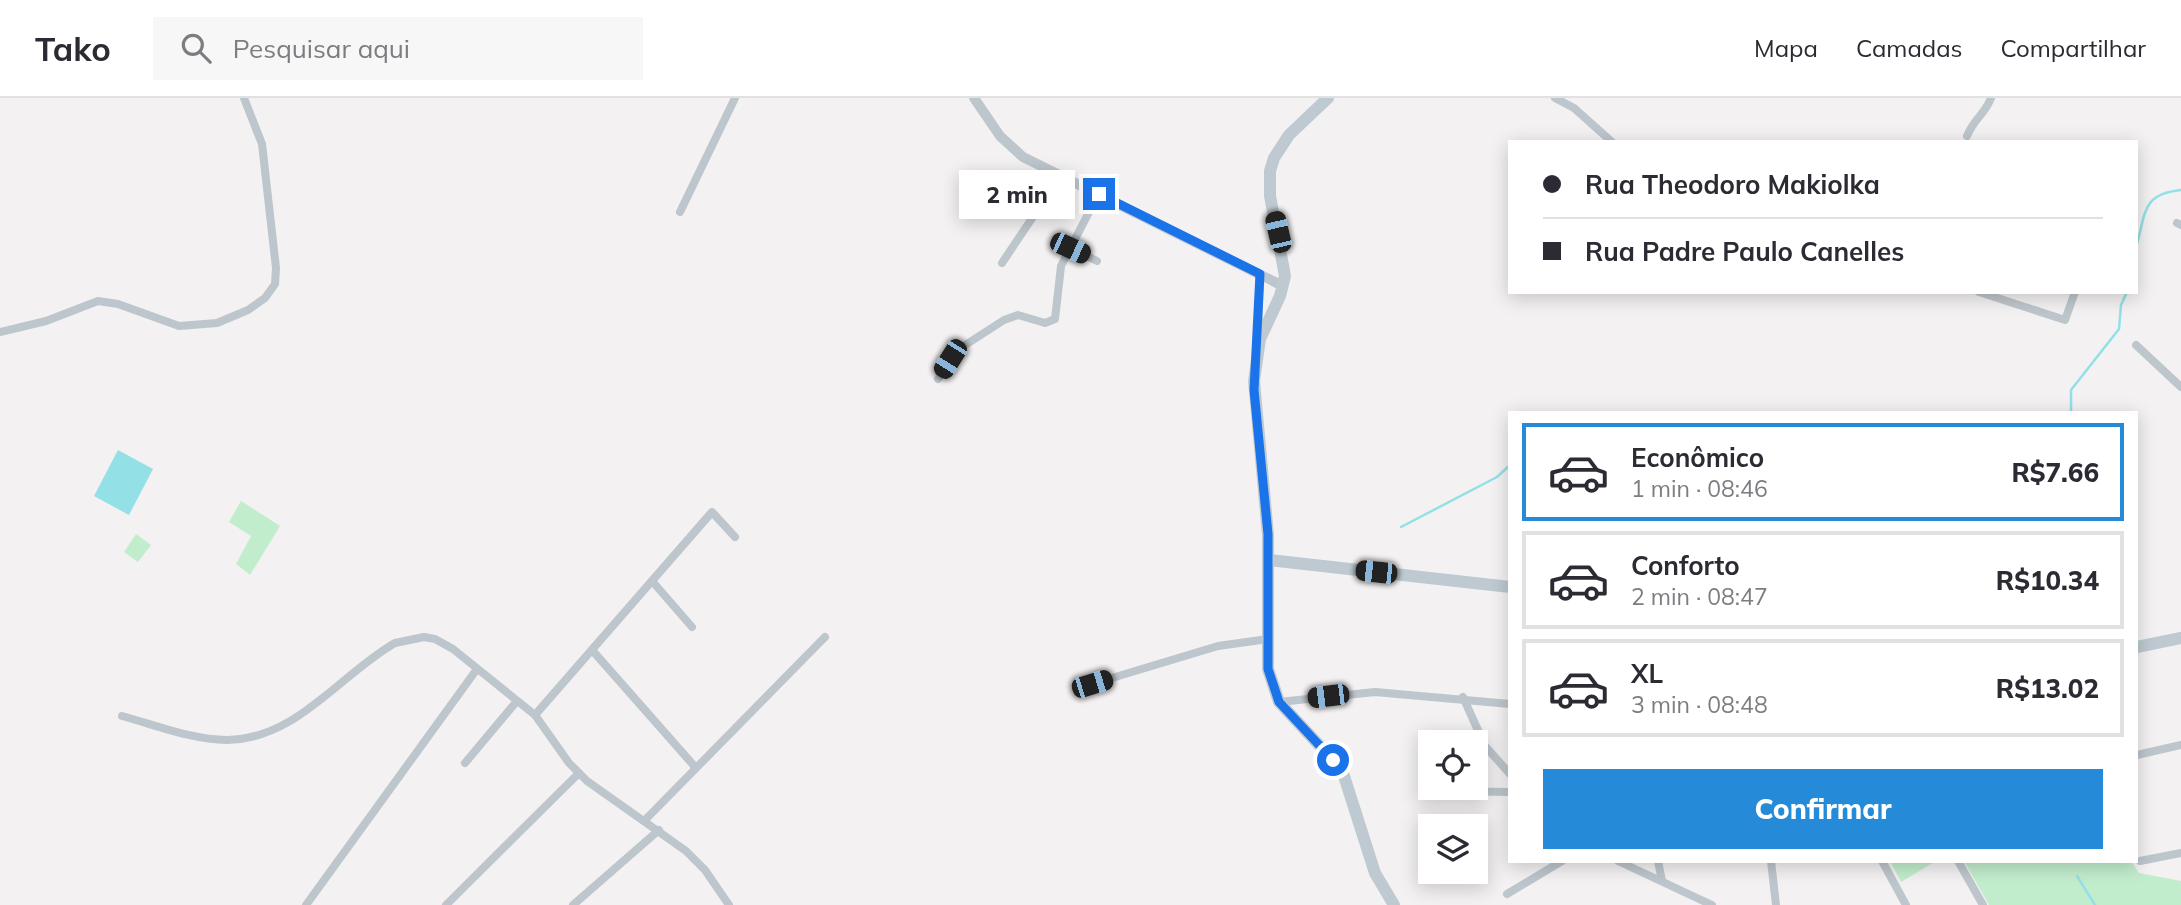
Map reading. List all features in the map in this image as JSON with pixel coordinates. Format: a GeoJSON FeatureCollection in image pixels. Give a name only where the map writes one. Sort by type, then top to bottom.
{"type":"FeatureCollection","features":[{"type":"Feature","properties":{"kind":"main road"},"geometry":{"type":"LineString","coordinates":[[1328,98],[1289,135],[1274,158],[1270,171],[1270,196],[1284,264],[1283,286],[1257,351],[1254,390],[1267,505],[1269,678],[1279,702],[1333,760],[1344,776],[1375,873],[1394,905]]}},
{"type":"Feature","properties":{"kind":"main road"},"geometry":{"type":"LineString","coordinates":[[1269,560],[1508,587]]}},
{"type":"Feature","properties":{"kind":"main road"},"geometry":{"type":"LineString","coordinates":[[2138,647],[2181,638]]}},
{"type":"Feature","properties":{"kind":"street"},"geometry":{"type":"LineString","coordinates":[[0,332],[46,321],[99,301],[118,303],[168,323],[204,326],[238,315],[265,298],[275,284],[276,268],[262,144],[244,98]]}},
{"type":"Feature","properties":{"kind":"street"},"geometry":{"type":"LineString","coordinates":[[680,212],[735,98]]}},
{"type":"Feature","properties":{"kind":"street"},"geometry":{"type":"LineString","coordinates":[[974,98],[1008,145],[1023,157],[1283,286]]}},
{"type":"Feature","properties":{"kind":"street"},"geometry":{"type":"LineString","coordinates":[[1555,98],[1574,108],[1610,140]]}},
{"type":"Feature","properties":{"kind":"street"},"geometry":{"type":"LineString","coordinates":[[1967,136],[1972,122],[1984,113],[1991,98]]}},
{"type":"Feature","properties":{"kind":"street"},"geometry":{"type":"LineString","coordinates":[[1002,263],[1061,175]]}},
{"type":"Feature","properties":{"kind":"street"},"geometry":{"type":"LineString","coordinates":[[937,379],[959,349],[1003,320],[1018,315],[1040,322],[1055,319],[1059,272],[1099,194]]}},
{"type":"Feature","properties":{"kind":"street"},"geometry":{"type":"LineString","coordinates":[[1070,248],[1097,261]]}},
{"type":"Feature","properties":{"kind":"street"},"geometry":{"type":"LineString","coordinates":[[1257,351],[1260,274]]}},
{"type":"Feature","properties":{"kind":"street"},"geometry":{"type":"LineString","coordinates":[[1985,294],[2065,320],[2074,294]]}},
{"type":"Feature","properties":{"kind":"street"},"geometry":{"type":"LineString","coordinates":[[2136,345],[2181,387]]}},
{"type":"Feature","properties":{"kind":"street"},"geometry":{"type":"LineString","coordinates":[[535,715],[712,512],[735,537]]}},
{"type":"Feature","properties":{"kind":"street"},"geometry":{"type":"LineString","coordinates":[[652,581],[692,627]]}},
{"type":"Feature","properties":{"kind":"street"},"geometry":{"type":"LineString","coordinates":[[122,716],[213,739],[255,736],[286,724],[395,643],[414,637],[435,639],[445,643],[535,715],[579,773],[696,860],[729,905]]}},
{"type":"Feature","properties":{"kind":"street"},"geometry":{"type":"LineString","coordinates":[[645,820],[825,637]]}},
{"type":"Feature","properties":{"kind":"street"},"geometry":{"type":"LineString","coordinates":[[1092,684],[1218,646],[1268,639]]}},
{"type":"Feature","properties":{"kind":"street"},"geometry":{"type":"LineString","coordinates":[[592,650],[696,768]]}},
{"type":"Feature","properties":{"kind":"street"},"geometry":{"type":"LineString","coordinates":[[306,905],[477,669]]}},
{"type":"Feature","properties":{"kind":"street"},"geometry":{"type":"LineString","coordinates":[[1279,702],[1376,692],[1463,697],[1508,704]]}},
{"type":"Feature","properties":{"kind":"street"},"geometry":{"type":"LineString","coordinates":[[1463,697],[1485,746],[1508,772]]}},
{"type":"Feature","properties":{"kind":"street"},"geometry":{"type":"LineString","coordinates":[[466,763],[517,701]]}},
{"type":"Feature","properties":{"kind":"street"},"geometry":{"type":"LineString","coordinates":[[2138,755],[2181,746]]}},
{"type":"Feature","properties":{"kind":"street"},"geometry":{"type":"LineString","coordinates":[[446,905],[579,773]]}},
{"type":"Feature","properties":{"kind":"street"},"geometry":{"type":"LineString","coordinates":[[1488,792],[1508,792]]}},
{"type":"Feature","properties":{"kind":"street"},"geometry":{"type":"LineString","coordinates":[[573,905],[659,830]]}},
{"type":"Feature","properties":{"kind":"street"},"geometry":{"type":"LineString","coordinates":[[2140,861],[2181,853]]}},
{"type":"Feature","properties":{"kind":"street"},"geometry":{"type":"LineString","coordinates":[[1507,894],[1559,863]]}},
{"type":"Feature","properties":{"kind":"street"},"geometry":{"type":"LineString","coordinates":[[1622,863],[1712,905]]}},
{"type":"Feature","properties":{"kind":"street"},"geometry":{"type":"LineString","coordinates":[[1658,863],[1662,881]]}},
{"type":"Feature","properties":{"kind":"street"},"geometry":{"type":"LineString","coordinates":[[1771,863],[1776,905]]}},
{"type":"Feature","properties":{"kind":"street"},"geometry":{"type":"LineString","coordinates":[[1883,863],[1906,905]]}},
{"type":"Feature","properties":{"kind":"street"},"geometry":{"type":"LineString","coordinates":[[1959,863],[1983,905]]}},
{"type":"Feature","properties":{"kind":"green space"},"geometry":{"type":"Polygon","coordinates":[[[241,501],[280,526],[250,575],[236,564],[251,536],[229,522],[241,501]]]}},
{"type":"Feature","properties":{"kind":"green space"},"geometry":{"type":"Polygon","coordinates":[[[136,534],[151,545],[138,562],[124,552],[136,534]]]}},
{"type":"Feature","properties":{"kind":"green space"},"geometry":{"type":"Polygon","coordinates":[[[1891,863],[1933,863],[1901,882],[1891,863]]]}},
{"type":"Feature","properties":{"kind":"green space"},"geometry":{"type":"Polygon","coordinates":[[[1965,863],[2132,863],[2139,873],[2181,881],[2181,905],[1989,905],[1965,863]]]}},
{"type":"Feature","properties":{"kind":"water"},"geometry":{"type":"Polygon","coordinates":[[[118,450],[153,469],[129,515],[94,496],[118,450]]]}},
{"type":"Feature","properties":{"kind":"waterway"},"geometry":{"type":"LineString","coordinates":[[2138,240],[2152,200],[2168,192],[2181,190]]}},
{"type":"Feature","properties":{"kind":"waterway"},"geometry":{"type":"LineString","coordinates":[[2071,411],[2071,390],[2119,329],[2121,305],[2126,294]]}},
{"type":"Feature","properties":{"kind":"waterway"},"geometry":{"type":"LineString","coordinates":[[1401,527],[1497,477],[1508,467]]}},
{"type":"Feature","properties":{"kind":"waterway"},"geometry":{"type":"LineString","coordinates":[[2077,876],[2095,905]]}},
{"type":"Feature","properties":{"kind":"route"},"geometry":{"type":"LineString","coordinates":[[1099,194],[1260,274],[1254,390],[1267,505],[1268,669],[1271,686],[1279,702],[1333,760]]}}]}
